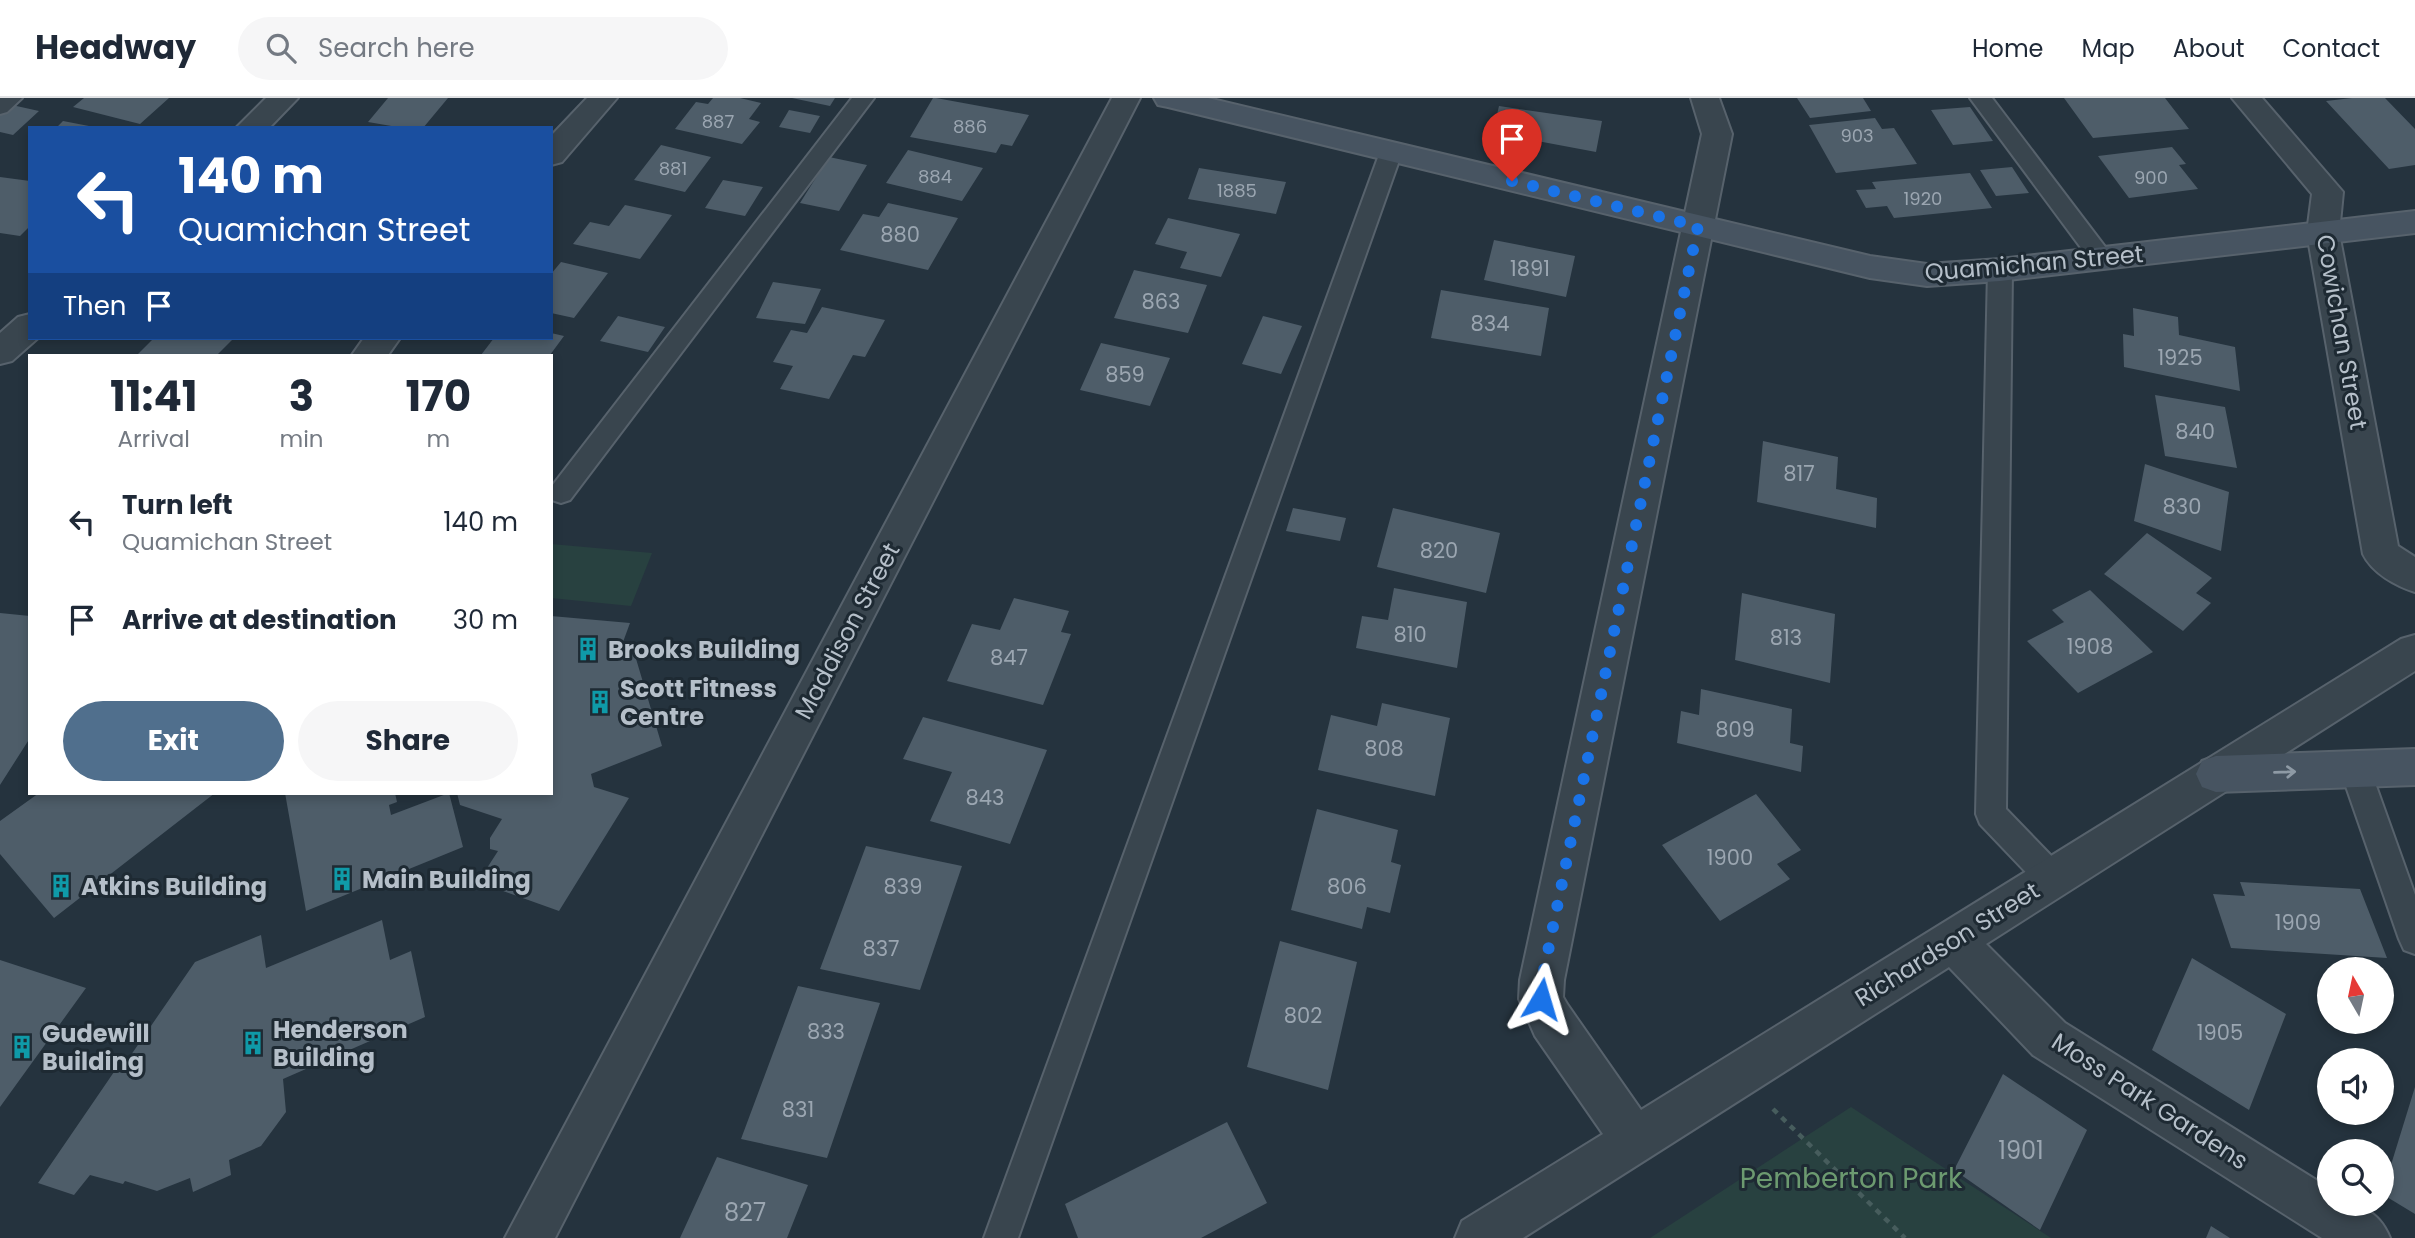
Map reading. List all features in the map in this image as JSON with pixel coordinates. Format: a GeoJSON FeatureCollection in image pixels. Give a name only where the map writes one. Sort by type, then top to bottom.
{"type":"FeatureCollection","features":[{"type":"Feature","properties":{"kind":"street"},"geometry":{"type":"LineString","coordinates":[[253,126],[284,98]]}},
{"type":"Feature","properties":{"kind":"street"},"geometry":{"type":"LineString","coordinates":[[553,153],[603,98]]}},
{"type":"Feature","properties":{"kind":"street","name":"Maddison Street"},"geometry":{"type":"LineString","coordinates":[[529,1238],[1126,98]]}},
{"type":"Feature","properties":{"kind":"street","name":"Quamichan Street"},"geometry":{"type":"LineString","coordinates":[[1168,98],[1870,267],[1927,275],[2000,270],[2415,222]]}},
{"type":"Feature","properties":{"kind":"street"},"geometry":{"type":"LineString","coordinates":[[1634,1139],[1551,1020],[1541,999],[1542,980],[1717,134],[1704,98]]}},
{"type":"Feature","properties":{"kind":"street","name":"Cowichan Street"},"geometry":{"type":"LineString","coordinates":[[2246,98],[2328,192],[2323,233],[2381,554],[2415,577]]}},
{"type":"Feature","properties":{"kind":"street"},"geometry":{"type":"LineString","coordinates":[[0,352],[28,328]]}},
{"type":"Feature","properties":{"kind":"street"},"geometry":{"type":"LineString","coordinates":[[369,354],[382,340]]}},
{"type":"Feature","properties":{"kind":"street","name":"Richardson Street"},"geometry":{"type":"LineString","coordinates":[[1479,1238],[2415,651]]}},
{"type":"Feature","properties":{"kind":"street"},"geometry":{"type":"LineString","coordinates":[[2216,774],[2415,767]]}},
{"type":"Feature","properties":{"kind":"street","name":"Moss Park Gardens"},"geometry":{"type":"LineString","coordinates":[[1954,941],[2049,1039],[2366,1238]]}},
{"type":"Feature","properties":{"kind":"lane"},"geometry":{"type":"LineString","coordinates":[[0,107],[11,98]]}},
{"type":"Feature","properties":{"kind":"lane"},"geometry":{"type":"LineString","coordinates":[[561,493],[863,98]]}},
{"type":"Feature","properties":{"kind":"lane"},"geometry":{"type":"LineString","coordinates":[[1981,98],[2101,258]]}},
{"type":"Feature","properties":{"kind":"lane"},"geometry":{"type":"LineString","coordinates":[[1001,1238],[1391,152]]}},
{"type":"Feature","properties":{"kind":"lane"},"geometry":{"type":"LineString","coordinates":[[2000,270],[1991,814],[2052,878]]}},
{"type":"Feature","properties":{"kind":"lane"},"geometry":{"type":"LineString","coordinates":[[2355,769],[2415,939]]}},
{"type":"Feature","properties":{"kind":"path"},"geometry":{"type":"LineString","coordinates":[[1738,1075],[1905,1238]]}},
{"type":"Feature","properties":{"kind":"green space"},"geometry":{"type":"Polygon","coordinates":[[[553,544],[652,553],[631,606],[553,598],[553,544]]]}},
{"type":"Feature","properties":{"kind":"green space","name":"Pemberton Park"},"geometry":{"type":"Polygon","coordinates":[[[1851,1107],[2051,1238],[1650,1238],[1851,1107]]]}},
{"type":"Feature","properties":{"kind":"building"},"geometry":{"type":"Polygon","coordinates":[[[84,98],[169,98],[140,124],[73,107],[84,98]]]}},
{"type":"Feature","properties":{"kind":"building"},"geometry":{"type":"Polygon","coordinates":[[[388,98],[448,98],[425,126],[391,126],[368,122],[388,98]]]}},
{"type":"Feature","properties":{"kind":"building"},"geometry":{"type":"Polygon","coordinates":[[[713,98],[740,98],[761,103],[749,119],[760,122],[742,144],[675,129],[696,102],[708,104],[713,98]]]}},
{"type":"Feature","properties":{"kind":"building"},"geometry":{"type":"Polygon","coordinates":[[[792,98],[835,98],[830,106],[792,98]]]}},
{"type":"Feature","properties":{"kind":"building"},"geometry":{"type":"Polygon","coordinates":[[[933,98],[1029,115],[1012,146],[1001,144],[996,153],[910,137],[933,98]]]}},
{"type":"Feature","properties":{"kind":"building"},"geometry":{"type":"Polygon","coordinates":[[[1797,98],[1863,98],[1871,111],[1810,118],[1797,98]]]}},
{"type":"Feature","properties":{"kind":"building"},"geometry":{"type":"Polygon","coordinates":[[[2064,98],[2165,98],[2189,129],[2093,138],[2064,98]]]}},
{"type":"Feature","properties":{"kind":"building"},"geometry":{"type":"Polygon","coordinates":[[[2385,98],[2415,129],[2415,165],[2389,169],[2326,101],[2385,98]]]}},
{"type":"Feature","properties":{"kind":"building"},"geometry":{"type":"Polygon","coordinates":[[[12,105],[39,111],[13,135],[0,132],[0,116],[12,105]]]}},
{"type":"Feature","properties":{"kind":"building"},"geometry":{"type":"Polygon","coordinates":[[[1499,106],[1602,121],[1596,152],[1522,138],[1523,132],[1494,127],[1499,106]]]}},
{"type":"Feature","properties":{"kind":"building"},"geometry":{"type":"Polygon","coordinates":[[[1970,107],[1993,141],[1953,145],[1931,110],[1970,107]]]}},
{"type":"Feature","properties":{"kind":"building"},"geometry":{"type":"Polygon","coordinates":[[[789,110],[820,116],[810,133],[779,127],[789,110]]]}},
{"type":"Feature","properties":{"kind":"building"},"geometry":{"type":"Polygon","coordinates":[[[1875,118],[1882,129],[1894,128],[1917,164],[1836,173],[1809,125],[1875,118]]]}},
{"type":"Feature","properties":{"kind":"building"},"geometry":{"type":"Polygon","coordinates":[[[63,121],[89,126],[58,126],[63,121]]]}},
{"type":"Feature","properties":{"kind":"building"},"geometry":{"type":"Polygon","coordinates":[[[661,145],[711,157],[685,192],[634,180],[661,145]]]}},
{"type":"Feature","properties":{"kind":"building"},"geometry":{"type":"Polygon","coordinates":[[[2172,147],[2186,164],[2179,165],[2198,189],[2129,198],[2098,156],[2172,147]]]}},
{"type":"Feature","properties":{"kind":"building"},"geometry":{"type":"Polygon","coordinates":[[[908,150],[983,168],[962,201],[886,183],[908,150]]]}},
{"type":"Feature","properties":{"kind":"building"},"geometry":{"type":"Polygon","coordinates":[[[829,157],[867,165],[839,211],[800,203],[829,157]]]}},
{"type":"Feature","properties":{"kind":"building"},"geometry":{"type":"Polygon","coordinates":[[[2012,167],[2029,193],[1996,196],[1980,170],[2012,167]]]}},
{"type":"Feature","properties":{"kind":"building"},"geometry":{"type":"Polygon","coordinates":[[[1199,168],[1286,182],[1276,214],[1188,199],[1199,168]]]}},
{"type":"Feature","properties":{"kind":"building"},"geometry":{"type":"Polygon","coordinates":[[[1970,173],[1992,208],[1894,218],[1887,206],[1866,208],[1856,190],[1876,189],[1872,182],[1970,173]]]}},
{"type":"Feature","properties":{"kind":"building"},"geometry":{"type":"Polygon","coordinates":[[[0,177],[28,181],[28,228],[20,236],[0,233],[0,177]]]}},
{"type":"Feature","properties":{"kind":"building"},"geometry":{"type":"Polygon","coordinates":[[[723,180],[763,187],[745,216],[705,208],[723,180]]]}},
{"type":"Feature","properties":{"kind":"building"},"geometry":{"type":"Polygon","coordinates":[[[888,203],[958,218],[928,270],[840,250],[863,214],[879,217],[888,203]]]}},
{"type":"Feature","properties":{"kind":"building"},"geometry":{"type":"Polygon","coordinates":[[[625,205],[672,215],[640,259],[573,244],[590,222],[609,226],[625,205]]]}},
{"type":"Feature","properties":{"kind":"building"},"geometry":{"type":"Polygon","coordinates":[[[1168,218],[1240,234],[1221,277],[1180,268],[1187,252],[1155,244],[1168,218]]]}},
{"type":"Feature","properties":{"kind":"building"},"geometry":{"type":"Polygon","coordinates":[[[1494,240],[1575,256],[1566,297],[1484,280],[1494,240]]]}},
{"type":"Feature","properties":{"kind":"building"},"geometry":{"type":"Polygon","coordinates":[[[561,262],[608,273],[574,318],[553,313],[553,272],[561,262]]]}},
{"type":"Feature","properties":{"kind":"building"},"geometry":{"type":"Polygon","coordinates":[[[1134,270],[1207,285],[1188,333],[1114,318],[1134,270]]]}},
{"type":"Feature","properties":{"kind":"building"},"geometry":{"type":"Polygon","coordinates":[[[773,282],[821,289],[805,324],[756,318],[773,282]]]}},
{"type":"Feature","properties":{"kind":"building"},"geometry":{"type":"Polygon","coordinates":[[[1441,290],[1549,308],[1541,356],[1431,338],[1441,290]]]}},
{"type":"Feature","properties":{"kind":"building"},"geometry":{"type":"Polygon","coordinates":[[[822,307],[885,320],[865,357],[853,355],[829,399],[780,389],[793,366],[773,362],[791,330],[807,333],[822,307]]]}},
{"type":"Feature","properties":{"kind":"building"},"geometry":{"type":"Polygon","coordinates":[[[2133,308],[2178,317],[2179,335],[2235,347],[2240,391],[2124,367],[2123,334],[2134,336],[2133,308]]]}},
{"type":"Feature","properties":{"kind":"building"},"geometry":{"type":"Polygon","coordinates":[[[618,316],[665,327],[648,352],[600,341],[618,316]]]}},
{"type":"Feature","properties":{"kind":"building"},"geometry":{"type":"Polygon","coordinates":[[[1263,316],[1302,326],[1281,374],[1242,364],[1263,316]]]}},
{"type":"Feature","properties":{"kind":"building"},"geometry":{"type":"Polygon","coordinates":[[[553,333],[564,336],[551,354],[482,354],[492,340],[553,340],[553,333]]]}},
{"type":"Feature","properties":{"kind":"building"},"geometry":{"type":"Polygon","coordinates":[[[152,340],[232,340],[218,354],[138,354],[152,340]]]}},
{"type":"Feature","properties":{"kind":"building"},"geometry":{"type":"Polygon","coordinates":[[[1101,343],[1170,358],[1150,406],[1080,390],[1101,343]]]}},
{"type":"Feature","properties":{"kind":"building"},"geometry":{"type":"Polygon","coordinates":[[[2155,395],[2225,407],[2237,468],[2165,456],[2155,395]]]}},
{"type":"Feature","properties":{"kind":"building"},"geometry":{"type":"Polygon","coordinates":[[[1763,441],[1838,457],[1836,489],[1877,498],[1876,528],[1757,502],[1763,441]]]}},
{"type":"Feature","properties":{"kind":"building"},"geometry":{"type":"Polygon","coordinates":[[[2145,464],[2229,492],[2221,551],[2134,521],[2145,464]]]}},
{"type":"Feature","properties":{"kind":"building"},"geometry":{"type":"Polygon","coordinates":[[[1293,508],[1346,518],[1340,541],[1286,531],[1293,508]]]}},
{"type":"Feature","properties":{"kind":"building"},"geometry":{"type":"Polygon","coordinates":[[[1393,508],[1500,533],[1486,593],[1377,567],[1393,508]]]}},
{"type":"Feature","properties":{"kind":"building"},"geometry":{"type":"Polygon","coordinates":[[[2147,533],[2212,578],[2196,593],[2211,603],[2183,631],[2104,574],[2147,533]]]}},
{"type":"Feature","properties":{"kind":"building"},"geometry":{"type":"Polygon","coordinates":[[[1394,588],[1467,602],[1457,668],[1356,648],[1362,616],[1388,620],[1394,588]]]}},
{"type":"Feature","properties":{"kind":"building"},"geometry":{"type":"Polygon","coordinates":[[[2090,590],[2153,652],[2078,693],[2027,641],[2064,622],[2052,610],[2090,590]]]}},
{"type":"Feature","properties":{"kind":"building"},"geometry":{"type":"Polygon","coordinates":[[[1742,593],[1835,614],[1830,683],[1735,660],[1742,593]]]}},
{"type":"Feature","properties":{"kind":"building"},"geometry":{"type":"Polygon","coordinates":[[[1014,598],[1069,611],[1061,632],[1071,634],[1043,705],[947,681],[972,624],[1000,630],[1014,598]]]}},
{"type":"Feature","properties":{"kind":"building"},"geometry":{"type":"Polygon","coordinates":[[[0,613],[28,616],[28,741],[0,785],[0,613]]]}},
{"type":"Feature","properties":{"kind":"building"},"geometry":{"type":"Polygon","coordinates":[[[553,616],[630,623],[623,642],[627,655],[634,652],[662,746],[591,774],[594,787],[629,798],[559,911],[478,882],[498,851],[490,849],[490,838],[502,819],[460,805],[458,795],[553,795],[553,616]]]}},
{"type":"Feature","properties":{"kind":"building"},"geometry":{"type":"Polygon","coordinates":[[[1701,689],[1792,709],[1790,743],[1803,746],[1801,772],[1677,743],[1681,711],[1699,715],[1701,689]]]}},
{"type":"Feature","properties":{"kind":"building"},"geometry":{"type":"Polygon","coordinates":[[[1382,703],[1450,718],[1435,796],[1318,770],[1331,715],[1377,726],[1382,703]]]}},
{"type":"Feature","properties":{"kind":"building"},"geometry":{"type":"Polygon","coordinates":[[[923,717],[1047,750],[1010,844],[930,821],[952,772],[903,759],[923,717]]]}},
{"type":"Feature","properties":{"kind":"building"},"geometry":{"type":"Polygon","coordinates":[[[1756,794],[1801,850],[1777,864],[1790,879],[1720,921],[1662,845],[1756,794]]]}},
{"type":"Feature","properties":{"kind":"building","name":"Atkins Building"},"geometry":{"type":"Polygon","coordinates":[[[36,795],[212,795],[54,918],[0,854],[0,821],[36,795]]]}},
{"type":"Feature","properties":{"kind":"building","name":"Main Building"},"geometry":{"type":"Polygon","coordinates":[[[285,795],[395,795],[397,802],[389,805],[391,815],[450,795],[463,847],[306,911],[285,795]]]}},
{"type":"Feature","properties":{"kind":"building"},"geometry":{"type":"Polygon","coordinates":[[[1317,809],[1398,830],[1391,862],[1401,865],[1390,913],[1367,907],[1362,929],[1291,910],[1317,809]]]}},
{"type":"Feature","properties":{"kind":"building"},"geometry":{"type":"Polygon","coordinates":[[[866,846],[962,866],[920,990],[820,969],[866,846]]]}},
{"type":"Feature","properties":{"kind":"building"},"geometry":{"type":"Polygon","coordinates":[[[2240,882],[2360,889],[2387,957],[2231,948],[2213,894],[2245,896],[2240,882]]]}},
{"type":"Feature","properties":{"kind":"building","name":"Henderson Building"},"geometry":{"type":"Polygon","coordinates":[[[382,920],[390,960],[411,951],[425,1017],[283,1079],[286,1112],[261,1146],[229,1160],[231,1175],[193,1192],[190,1178],[157,1191],[125,1181],[123,1184],[90,1175],[74,1195],[38,1183],[116,1069],[122,1068],[195,962],[261,935],[266,968],[382,920]]]}},
{"type":"Feature","properties":{"kind":"building"},"geometry":{"type":"Polygon","coordinates":[[[1280,941],[1357,962],[1328,1090],[1247,1067],[1280,941]]]}},
{"type":"Feature","properties":{"kind":"building"},"geometry":{"type":"Polygon","coordinates":[[[2192,958],[2286,1014],[2249,1110],[2152,1050],[2192,958]]]}},
{"type":"Feature","properties":{"kind":"building","name":"Gudewill Building"},"geometry":{"type":"Polygon","coordinates":[[[0,960],[86,988],[0,1107],[0,960]]]}},
{"type":"Feature","properties":{"kind":"building"},"geometry":{"type":"Polygon","coordinates":[[[798,986],[880,1003],[827,1158],[741,1139],[798,986]]]}},
{"type":"Feature","properties":{"kind":"building"},"geometry":{"type":"Polygon","coordinates":[[[2003,1074],[2087,1130],[2040,1230],[1954,1170],[2003,1074]]]}},
{"type":"Feature","properties":{"kind":"building"},"geometry":{"type":"Polygon","coordinates":[[[2415,1087],[2415,1214],[2394,1201],[2394,1155],[2415,1087]]]}},
{"type":"Feature","properties":{"kind":"building"},"geometry":{"type":"Polygon","coordinates":[[[1227,1122],[1267,1203],[1201,1238],[1078,1238],[1065,1204],[1227,1122]]]}},
{"type":"Feature","properties":{"kind":"building"},"geometry":{"type":"Polygon","coordinates":[[[717,1157],[808,1185],[787,1238],[680,1238],[717,1157]]]}},
{"type":"Feature","properties":{"kind":"building"},"geometry":{"type":"Polygon","coordinates":[[[2211,1226],[2230,1238],[2206,1238],[2211,1226]]]}},
{"type":"Feature","properties":{"kind":"place","name":"Brooks Building"},"geometry":{"type":"Point","coordinates":[588,649]}},
{"type":"Feature","properties":{"kind":"place","name":"Scott Fitness Centre"},"geometry":{"type":"Point","coordinates":[600,702]}},
{"type":"Feature","properties":{"kind":"place","name":"Main Building"},"geometry":{"type":"Point","coordinates":[342,879]}},
{"type":"Feature","properties":{"kind":"place","name":"Atkins Building"},"geometry":{"type":"Point","coordinates":[61,886]}},
{"type":"Feature","properties":{"kind":"place","name":"Henderson Building"},"geometry":{"type":"Point","coordinates":[253,1043]}},
{"type":"Feature","properties":{"kind":"place","name":"Gudewill Building"},"geometry":{"type":"Point","coordinates":[22,1047]}},
{"type":"Feature","properties":{"kind":"route"},"geometry":{"type":"LineString","coordinates":[[1512,181],[1698,226],[1542,980],[1541,999]]}}]}
